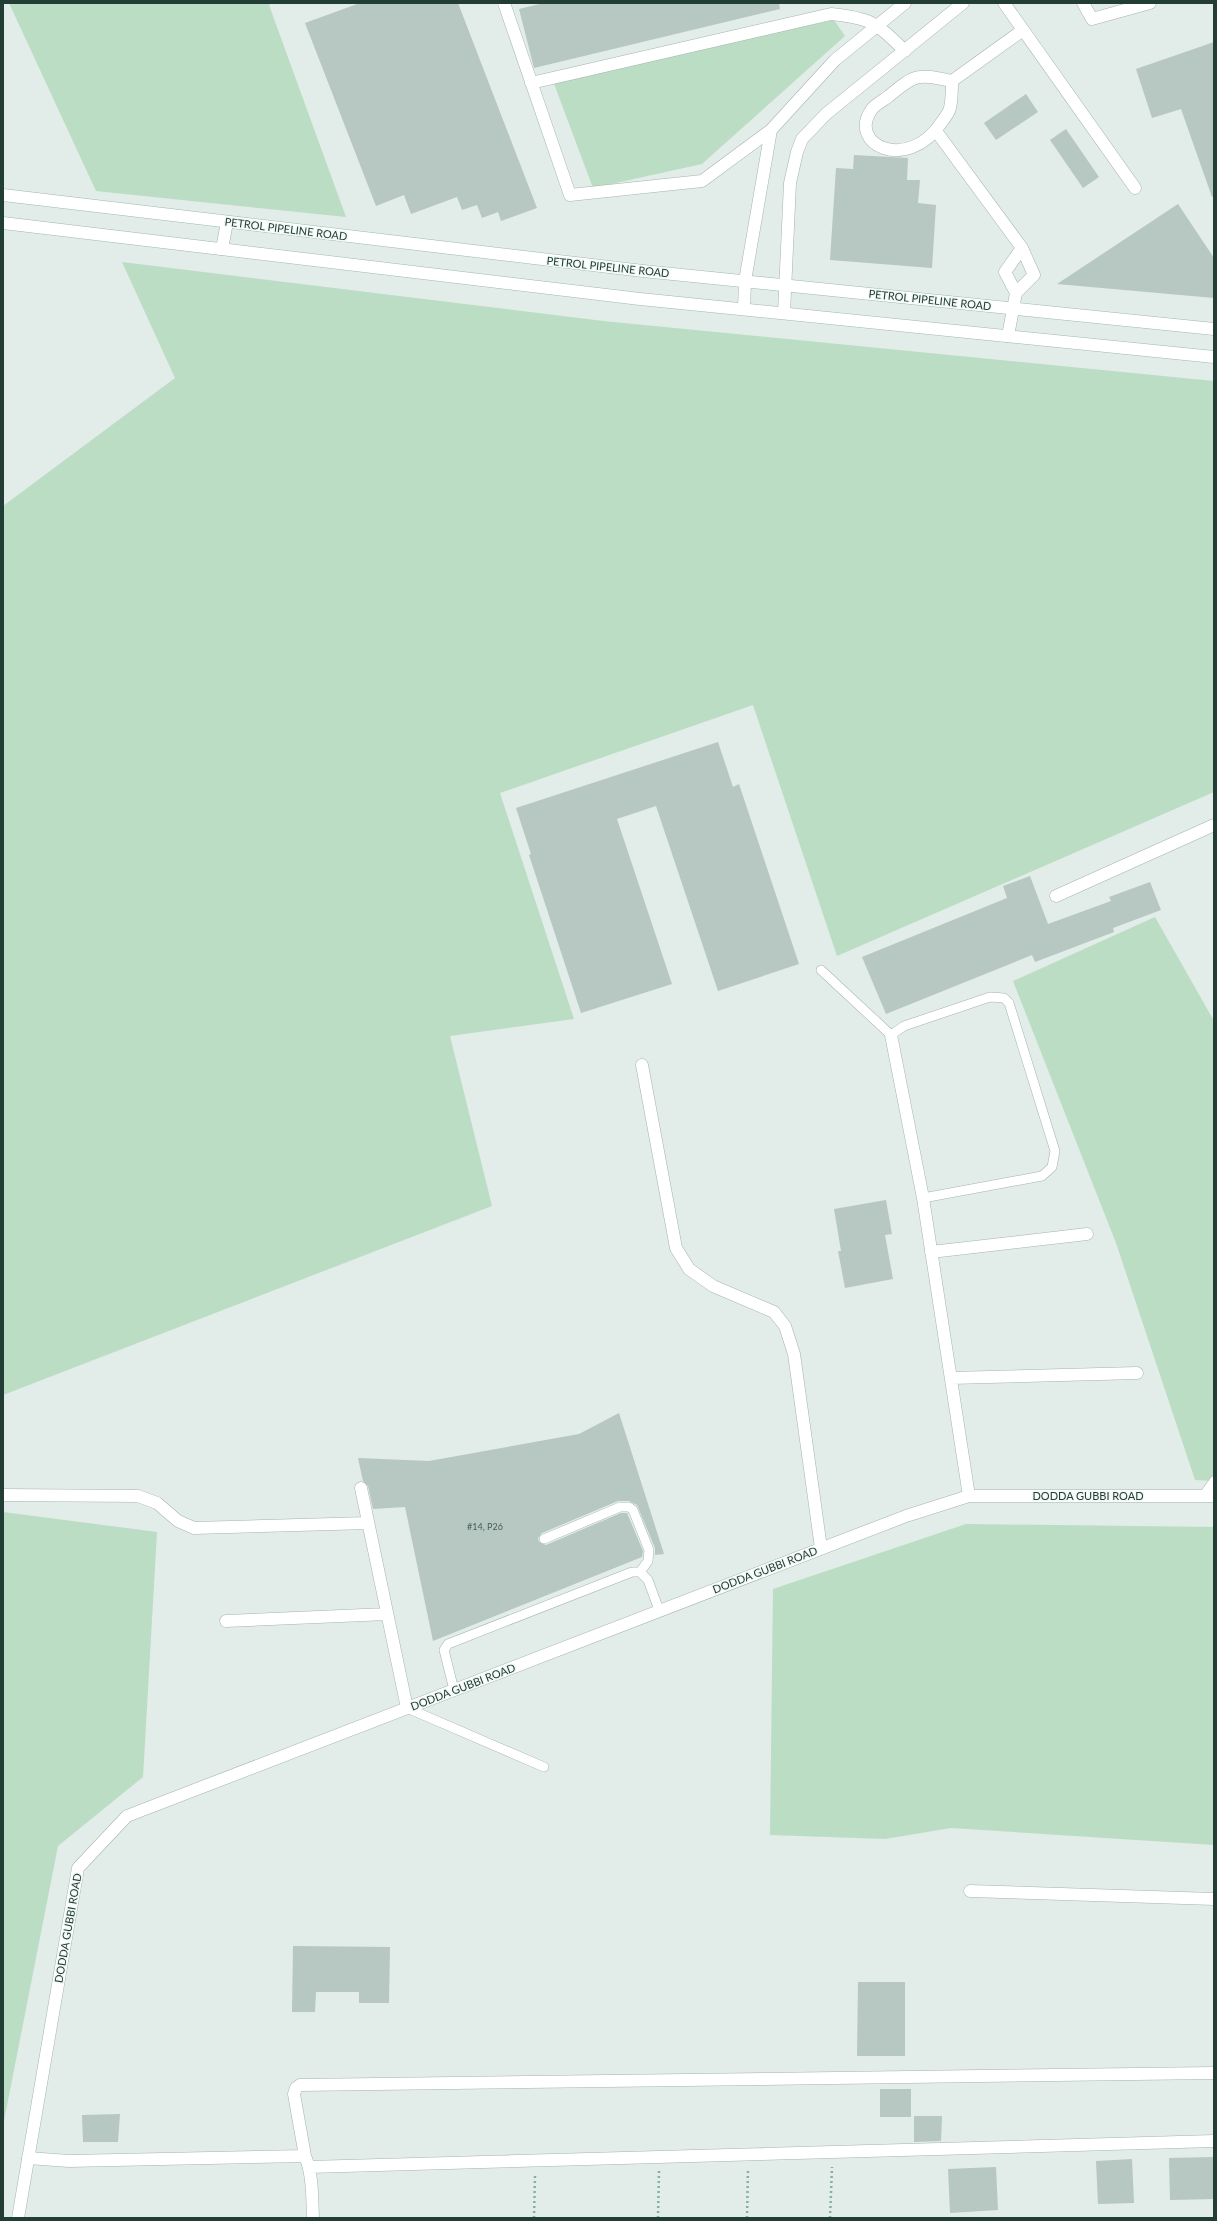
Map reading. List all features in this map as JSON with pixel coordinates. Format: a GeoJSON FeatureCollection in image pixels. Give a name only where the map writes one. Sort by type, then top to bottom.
{"type":"FeatureCollection","features":[{"type":"Feature","properties":{"kind":"street"},"geometry":{"type":"LineString","coordinates":[[504,3],[570,195],[702,181],[771,130],[835,60],[905,3]]}},
{"type":"Feature","properties":{"kind":"street"},"geometry":{"type":"LineString","coordinates":[[784,313],[790,183],[797,152],[802,139],[826,114],[963,3]]}},
{"type":"Feature","properties":{"kind":"street"},"geometry":{"type":"LineString","coordinates":[[1004,3],[1135,188]]}},
{"type":"Feature","properties":{"kind":"street"},"geometry":{"type":"LineString","coordinates":[[1083,3],[1092,19],[1150,3]]}},
{"type":"Feature","properties":{"kind":"street"},"geometry":{"type":"LineString","coordinates":[[531,83],[831,14],[856,16],[878,25],[905,51]]}},
{"type":"Feature","properties":{"kind":"street"},"geometry":{"type":"LineString","coordinates":[[952,81],[950,109],[936,131],[916,147],[907,151],[894,152],[883,149],[873,142],[867,126],[873,109],[908,80],[920,76],[952,81],[1023,30]]}},
{"type":"Feature","properties":{"kind":"street"},"geometry":{"type":"LineString","coordinates":[[744,309],[744,281],[771,130]]}},
{"type":"Feature","properties":{"kind":"street"},"geometry":{"type":"LineString","coordinates":[[936,131],[1022,248],[1034,276],[1016,293]]}},
{"type":"Feature","properties":{"kind":"street","name":"PETROL PIPELINE ROAD"},"geometry":{"type":"LineString","coordinates":[[3,195],[643,271],[1214,329]]}},
{"type":"Feature","properties":{"kind":"street"},"geometry":{"type":"LineString","coordinates":[[222,249],[227,222]]}},
{"type":"Feature","properties":{"kind":"street"},"geometry":{"type":"LineString","coordinates":[[3,223],[624,297],[1214,357]]}},
{"type":"Feature","properties":{"kind":"street"},"geometry":{"type":"LineString","coordinates":[[1008,336],[1016,293],[1005,272],[1022,248]]}},
{"type":"Feature","properties":{"kind":"street"},"geometry":{"type":"LineString","coordinates":[[1056,896],[1214,825]]}},
{"type":"Feature","properties":{"kind":"street"},"geometry":{"type":"LineString","coordinates":[[891,1035],[923,1198],[969,1496]]}},
{"type":"Feature","properties":{"kind":"street"},"geometry":{"type":"LineString","coordinates":[[642,1065],[676,1248],[689,1269],[713,1286],[774,1312],[785,1326],[794,1354],[821,1548]]}},
{"type":"Feature","properties":{"kind":"street"},"geometry":{"type":"LineString","coordinates":[[932,1252],[1087,1234]]}},
{"type":"Feature","properties":{"kind":"street"},"geometry":{"type":"LineString","coordinates":[[951,1378],[1137,1373]]}},
{"type":"Feature","properties":{"kind":"street"},"geometry":{"type":"LineString","coordinates":[[361,1488],[407,1708]]}},
{"type":"Feature","properties":{"kind":"street"},"geometry":{"type":"LineString","coordinates":[[3,1495],[138,1496],[157,1503],[178,1521],[194,1528],[368,1524]]}},
{"type":"Feature","properties":{"kind":"street","name":"DODDA GUBBI ROAD"},"geometry":{"type":"LineString","coordinates":[[18,2218],[78,1868],[127,1816],[821,1548],[906,1516],[969,1496],[1208,1496]]}},
{"type":"Feature","properties":{"kind":"street"},"geometry":{"type":"LineString","coordinates":[[226,1621],[387,1614]]}},
{"type":"Feature","properties":{"kind":"street"},"geometry":{"type":"LineString","coordinates":[[970,1891],[1214,1898]]}},
{"type":"Feature","properties":{"kind":"street"},"geometry":{"type":"LineString","coordinates":[[313,2218],[307,2162],[294,2094],[296,2088],[300,2085],[1214,2073]]}},
{"type":"Feature","properties":{"kind":"street"},"geometry":{"type":"LineString","coordinates":[[28,2158],[69,2161],[307,2162],[535,2160],[1214,2141]]}},
{"type":"Feature","properties":{"kind":"lane"},"geometry":{"type":"LineString","coordinates":[[821,970],[891,1035],[904,1026],[990,997],[1004,998],[1009,1002],[1055,1151],[1052,1167],[1042,1176],[923,1198]]}},
{"type":"Feature","properties":{"kind":"lane"},"geometry":{"type":"LineString","coordinates":[[1208,1496],[1214,1481]]}},
{"type":"Feature","properties":{"kind":"lane"},"geometry":{"type":"LineString","coordinates":[[544,1539],[620,1507],[628,1507],[633,1510],[649,1550],[648,1561],[640,1572]]}},
{"type":"Feature","properties":{"kind":"lane"},"geometry":{"type":"LineString","coordinates":[[454,1690],[444,1650],[448,1644],[632,1572],[640,1572],[648,1580],[659,1610]]}},
{"type":"Feature","properties":{"kind":"lane"},"geometry":{"type":"LineString","coordinates":[[407,1708],[544,1767]]}},
{"type":"Feature","properties":{"kind":"path"},"geometry":{"type":"LineString","coordinates":[[830,2218],[832,2152]]}},
{"type":"Feature","properties":{"kind":"path"},"geometry":{"type":"LineString","coordinates":[[747,2218],[748,2154]]}},
{"type":"Feature","properties":{"kind":"path"},"geometry":{"type":"LineString","coordinates":[[658,2218],[659,2157]]}},
{"type":"Feature","properties":{"kind":"path"},"geometry":{"type":"LineString","coordinates":[[534,2218],[535,2160]]}},
{"type":"Feature","properties":{"kind":"green space"},"geometry":{"type":"Polygon","coordinates":[[[9,3],[273,3],[269,5],[346,217],[96,191],[9,3]]]}},
{"type":"Feature","properties":{"kind":"green space"},"geometry":{"type":"Polygon","coordinates":[[[834,20],[845,36],[702,164],[593,188],[553,81],[834,20]]]}},
{"type":"Feature","properties":{"kind":"green space"},"geometry":{"type":"Polygon","coordinates":[[[122,262],[603,321],[1214,381],[1214,792],[837,956],[753,705],[500,793],[574,1019],[450,1036],[492,1206],[3,1395],[3,506],[175,378],[122,262]]]}},
{"type":"Feature","properties":{"kind":"green space"},"geometry":{"type":"Polygon","coordinates":[[[1155,917],[1214,1021],[1214,1481],[1195,1480],[1116,1243],[1013,981],[1155,917]]]}},
{"type":"Feature","properties":{"kind":"green space"},"geometry":{"type":"Polygon","coordinates":[[[3,1512],[157,1532],[143,1777],[58,1846],[3,2126],[3,1512]]]}},
{"type":"Feature","properties":{"kind":"green space"},"geometry":{"type":"Polygon","coordinates":[[[966,1524],[1214,1527],[1214,1845],[951,1828],[885,1839],[770,1835],[773,1589],[966,1524]]]}},
{"type":"Feature","properties":{"kind":"building"},"geometry":{"type":"Polygon","coordinates":[[[360,3],[458,3],[537,208],[501,221],[498,212],[482,218],[477,205],[462,210],[457,197],[411,214],[404,195],[376,206],[305,23],[360,3]]]}},
{"type":"Feature","properties":{"kind":"building"},"geometry":{"type":"Polygon","coordinates":[[[544,3],[779,3],[780,9],[534,68],[519,9],[544,3]]]}},
{"type":"Feature","properties":{"kind":"building"},"geometry":{"type":"Polygon","coordinates":[[[1214,42],[1214,196],[1212,197],[1181,109],[1152,118],[1136,69],[1214,42]]]}},
{"type":"Feature","properties":{"kind":"building"},"geometry":{"type":"Polygon","coordinates":[[[1026,94],[1038,112],[996,140],[984,123],[1026,94]]]}},
{"type":"Feature","properties":{"kind":"building"},"geometry":{"type":"Polygon","coordinates":[[[1066,129],[1099,177],[1083,188],[1050,140],[1066,129]]]}},
{"type":"Feature","properties":{"kind":"building"},"geometry":{"type":"Polygon","coordinates":[[[854,155],[908,158],[907,180],[920,180],[918,203],[936,205],[932,268],[830,260],[836,168],[853,169],[854,155]]]}},
{"type":"Feature","properties":{"kind":"building"},"geometry":{"type":"Polygon","coordinates":[[[1178,204],[1214,258],[1214,298],[1057,284],[1178,204]]]}},
{"type":"Feature","properties":{"kind":"building"},"geometry":{"type":"Polygon","coordinates":[[[718,742],[733,787],[739,784],[799,964],[718,991],[656,806],[617,819],[672,984],[581,1013],[529,855],[531,854],[516,808],[718,742]]]}},
{"type":"Feature","properties":{"kind":"building"},"geometry":{"type":"Polygon","coordinates":[[[1030,876],[1048,924],[1111,901],[1109,897],[1150,882],[1161,910],[1113,928],[1114,932],[1035,962],[1032,955],[886,1014],[862,957],[1007,898],[1003,886],[1030,876]]]}},
{"type":"Feature","properties":{"kind":"building"},"geometry":{"type":"Polygon","coordinates":[[[886,1200],[892,1234],[885,1235],[893,1279],[845,1288],[838,1251],[841,1251],[834,1209],[886,1200]]]}},
{"type":"Feature","properties":{"kind":"building"},"geometry":{"type":"Polygon","coordinates":[[[619,1413],[664,1554],[655,1555],[655,1548],[637,1505],[629,1501],[618,1501],[542,1533],[538,1538],[539,1542],[546,1545],[621,1513],[627,1513],[643,1551],[642,1557],[433,1641],[405,1507],[373,1509],[368,1486],[363,1481],[358,1458],[429,1461],[579,1434],[619,1413]]]}},
{"type":"Feature","properties":{"kind":"building"},"geometry":{"type":"Polygon","coordinates":[[[293,1946],[390,1947],[389,2003],[359,2003],[359,1992],[316,1992],[315,2012],[292,2012],[293,1946]]]}},
{"type":"Feature","properties":{"kind":"building"},"geometry":{"type":"Polygon","coordinates":[[[858,1982],[905,1982],[905,2056],[857,2056],[858,1982]]]}},
{"type":"Feature","properties":{"kind":"building"},"geometry":{"type":"Polygon","coordinates":[[[880,2089],[911,2089],[911,2117],[880,2117],[880,2089]]]}},
{"type":"Feature","properties":{"kind":"building"},"geometry":{"type":"Polygon","coordinates":[[[120,2114],[118,2142],[83,2142],[82,2115],[120,2114]]]}},
{"type":"Feature","properties":{"kind":"building"},"geometry":{"type":"Polygon","coordinates":[[[914,2116],[942,2116],[941,2141],[914,2142],[914,2116]]]}},
{"type":"Feature","properties":{"kind":"building"},"geometry":{"type":"Polygon","coordinates":[[[1214,2157],[1214,2199],[1170,2200],[1169,2158],[1214,2157]]]}},
{"type":"Feature","properties":{"kind":"building"},"geometry":{"type":"Polygon","coordinates":[[[1132,2159],[1134,2203],[1098,2204],[1096,2161],[1132,2159]]]}},
{"type":"Feature","properties":{"kind":"building"},"geometry":{"type":"Polygon","coordinates":[[[996,2167],[998,2210],[950,2213],[948,2169],[996,2167]]]}}]}
